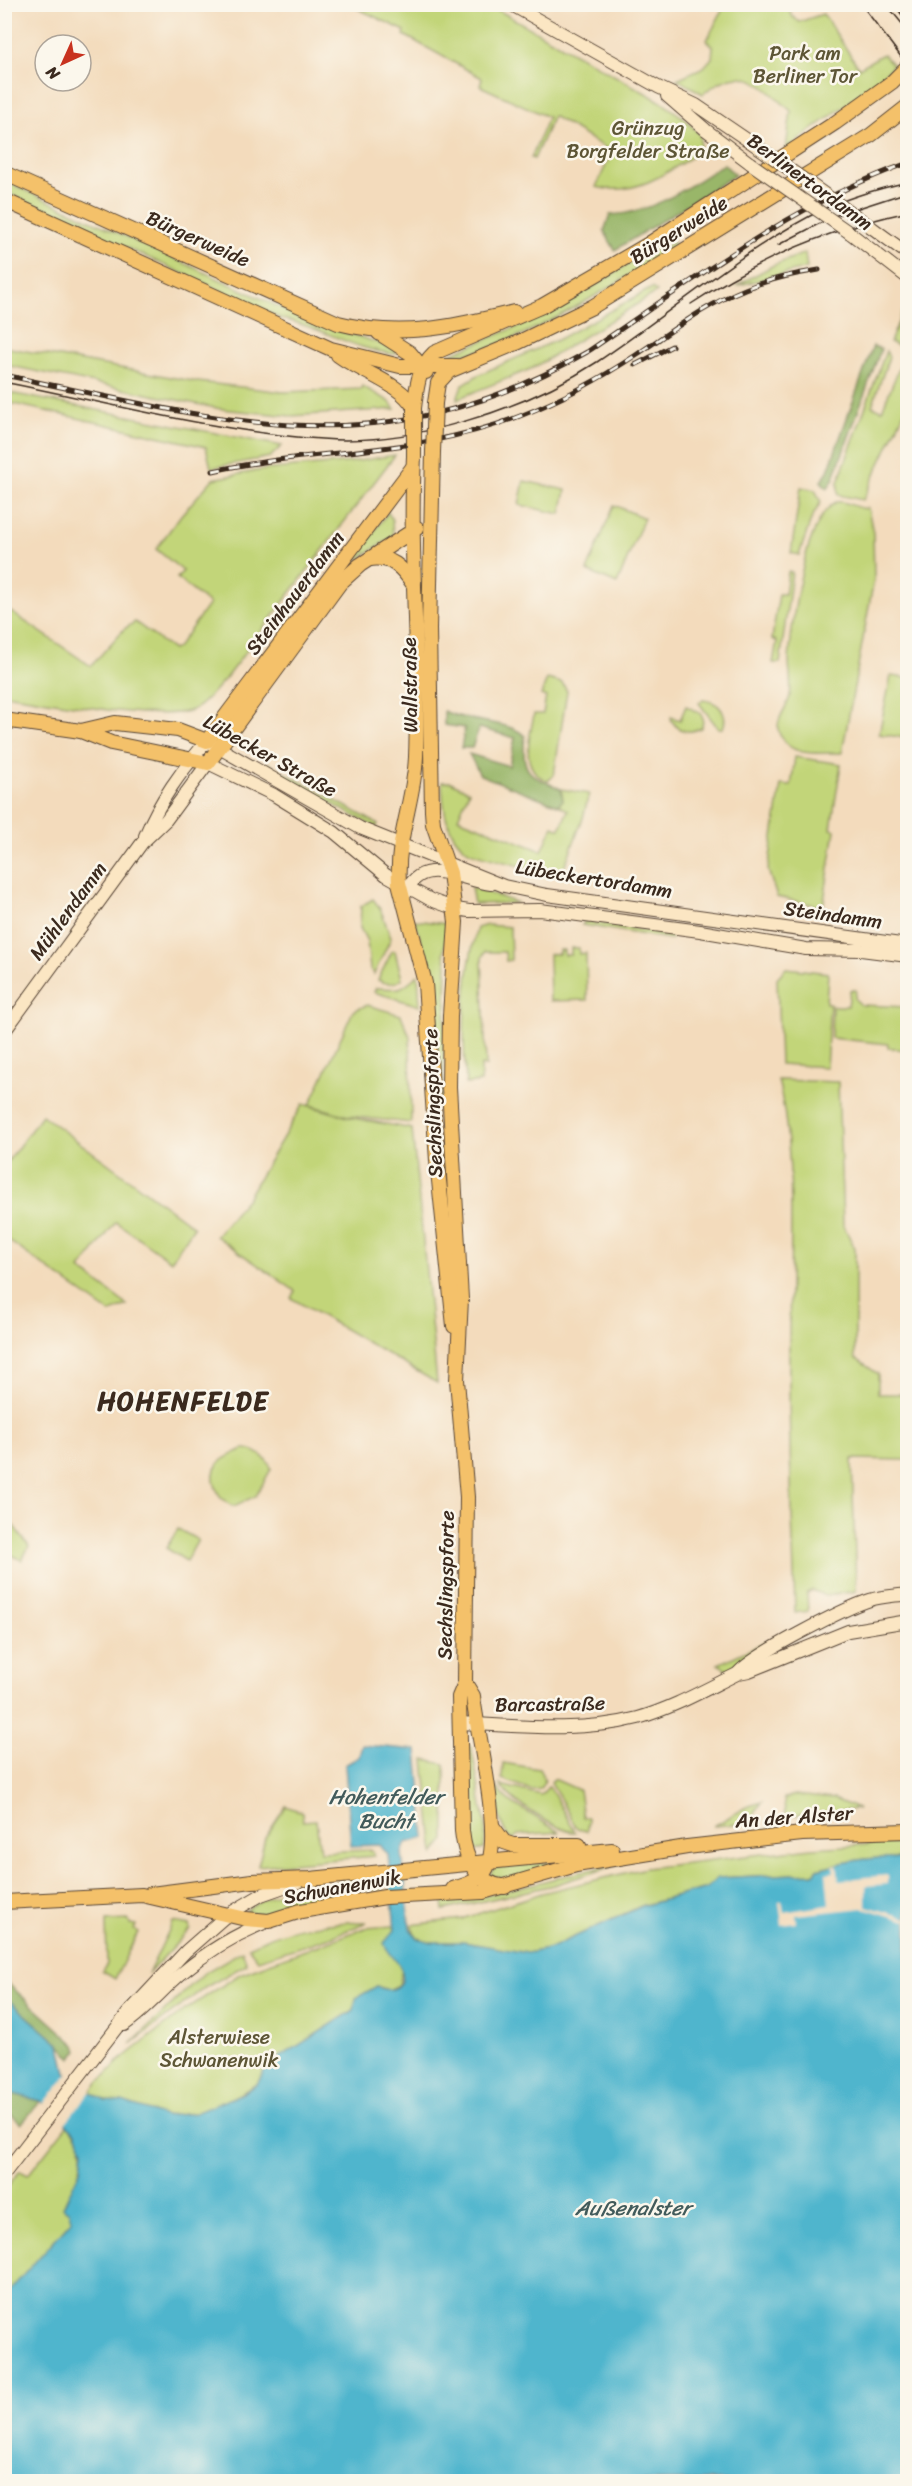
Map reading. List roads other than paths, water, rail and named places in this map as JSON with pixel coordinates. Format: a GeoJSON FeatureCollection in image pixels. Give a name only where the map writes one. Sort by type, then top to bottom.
{"type":"FeatureCollection","features":[{"type":"Feature","properties":{"kind":"main road"},"geometry":{"type":"LineString","coordinates":[[510,4],[658,87]]}},
{"type":"Feature","properties":{"kind":"main road","name":"Bürgerweide"},"geometry":{"type":"LineString","coordinates":[[422,367],[434,353],[542,306],[629,256],[748,180],[892,82],[908,66]]}},
{"type":"Feature","properties":{"kind":"main road","name":"Berlinertordamm"},"geometry":{"type":"LineString","coordinates":[[658,87],[696,105],[908,254]]}},
{"type":"Feature","properties":{"kind":"main road","name":"Berlinertordamm"},"geometry":{"type":"LineString","coordinates":[[658,87],[726,145],[850,233],[903,275]]}},
{"type":"Feature","properties":{"kind":"main road","name":"Bürgerweide"},"geometry":{"type":"LineString","coordinates":[[435,397],[442,377],[459,366],[519,342],[592,307],[871,135],[908,106]]}},
{"type":"Feature","properties":{"kind":"main road","name":"Bürgerweide"},"geometry":{"type":"LineString","coordinates":[[4,173],[320,316],[377,332],[405,349],[422,367],[435,397]]}},
{"type":"Feature","properties":{"kind":"main road","name":"Bürgerweide"},"geometry":{"type":"LineString","coordinates":[[4,200],[331,349],[366,359],[422,367],[459,366]]}},
{"type":"Feature","properties":{"kind":"main road","name":"Bürgerweide"},"geometry":{"type":"LineString","coordinates":[[377,332],[441,328],[542,306]]}},
{"type":"Feature","properties":{"kind":"main road","name":"Bürgerweide"},"geometry":{"type":"LineString","coordinates":[[331,349],[353,366],[401,391],[414,408]]}},
{"type":"Feature","properties":{"kind":"main road","name":"Wallstraße"},"geometry":{"type":"LineString","coordinates":[[404,891],[399,844],[416,759],[414,584],[411,533],[414,408],[422,367]]}},
{"type":"Feature","properties":{"kind":"main road","name":"Wallstraße"},"geometry":{"type":"LineString","coordinates":[[435,397],[430,506],[429,629],[432,811],[433,824],[448,867]]}},
{"type":"Feature","properties":{"kind":"main road","name":"Steinhauerdamm"},"geometry":{"type":"LineString","coordinates":[[207,741],[413,462]]}},
{"type":"Feature","properties":{"kind":"main road"},"geometry":{"type":"LineString","coordinates":[[411,533],[423,522],[430,506]]}},
{"type":"Feature","properties":{"kind":"main road","name":"Steinhauerdamm"},"geometry":{"type":"LineString","coordinates":[[208,763],[334,590],[349,574],[411,533]]}},
{"type":"Feature","properties":{"kind":"main road"},"geometry":{"type":"LineString","coordinates":[[370,559],[387,558],[394,562],[414,584]]}},
{"type":"Feature","properties":{"kind":"main road","name":"Lübecker Straße"},"geometry":{"type":"LineString","coordinates":[[4,720],[81,731],[111,743],[208,763],[260,787],[323,824],[404,891]]}},
{"type":"Feature","properties":{"kind":"main road","name":"Lübecker Straße"},"geometry":{"type":"LineString","coordinates":[[81,731],[115,723],[178,730],[220,748],[346,821],[399,844]]}},
{"type":"Feature","properties":{"kind":"main road","name":"Mühlendamm"},"geometry":{"type":"LineString","coordinates":[[142,843],[156,810],[207,741]]}},
{"type":"Feature","properties":{"kind":"main road","name":"Mühlendamm"},"geometry":{"type":"LineString","coordinates":[[4,1032],[142,843],[166,820],[208,763]]}},
{"type":"Feature","properties":{"kind":"main road","name":"Lübeckertordamm"},"geometry":{"type":"LineString","coordinates":[[399,844],[448,867],[504,886],[547,895],[754,922]]}},
{"type":"Feature","properties":{"kind":"main road"},"geometry":{"type":"LineString","coordinates":[[404,891],[416,876],[448,867]]}},
{"type":"Feature","properties":{"kind":"main road","name":"Sechslingspforte"},"geometry":{"type":"LineString","coordinates":[[448,867],[456,909],[449,1088],[462,1299],[457,1345],[458,1408],[467,1497],[465,1683],[459,1697],[462,1831],[468,1862],[480,1876],[496,1886],[505,1887]]}},
{"type":"Feature","properties":{"kind":"main road","name":"Lübeckertordamm"},"geometry":{"type":"LineString","coordinates":[[404,891],[469,912],[540,910],[700,931],[754,941]]}},
{"type":"Feature","properties":{"kind":"main road","name":"Sechslingspforte"},"geometry":{"type":"LineString","coordinates":[[404,891],[425,983],[437,1161],[450,1303],[457,1345]]}},
{"type":"Feature","properties":{"kind":"main road","name":"Steindamm"},"geometry":{"type":"LineString","coordinates":[[754,922],[908,945]]}},
{"type":"Feature","properties":{"kind":"main road","name":"Steindamm"},"geometry":{"type":"LineString","coordinates":[[754,941],[806,949],[861,950],[908,956]]}},
{"type":"Feature","properties":{"kind":"main road","name":"Barcastraße"},"geometry":{"type":"LineString","coordinates":[[739,1673],[758,1656],[868,1600],[908,1594]]}},
{"type":"Feature","properties":{"kind":"main road","name":"Barcastraße"},"geometry":{"type":"LineString","coordinates":[[459,1723],[577,1726],[625,1721],[669,1707],[739,1673],[848,1631],[908,1621]]}},
{"type":"Feature","properties":{"kind":"main road","name":"Sechslingspforte"},"geometry":{"type":"LineString","coordinates":[[465,1683],[473,1696],[492,1825],[490,1860],[480,1876]]}},
{"type":"Feature","properties":{"kind":"main road","name":"An der Alster"},"geometry":{"type":"LineString","coordinates":[[492,1825],[500,1838],[513,1845],[589,1845],[625,1849]]}},
{"type":"Feature","properties":{"kind":"main road","name":"An der Alster"},"geometry":{"type":"LineString","coordinates":[[505,1887],[582,1864],[684,1847],[802,1834],[908,1832]]}},
{"type":"Feature","properties":{"kind":"main road","name":"An der Alster"},"geometry":{"type":"LineString","coordinates":[[536,1856],[684,1847]]}},
{"type":"Feature","properties":{"kind":"main road","name":"Schwanenwik"},"geometry":{"type":"LineString","coordinates":[[142,1895],[224,1884],[310,1879],[536,1856]]}},
{"type":"Feature","properties":{"kind":"main road"},"geometry":{"type":"LineString","coordinates":[[440,1892],[465,1885],[480,1876]]}},
{"type":"Feature","properties":{"kind":"main road","name":"Schwanenwik"},"geometry":{"type":"LineString","coordinates":[[4,2174],[128,2013],[186,1952],[227,1915],[261,1895],[310,1879]]}},
{"type":"Feature","properties":{"kind":"main road","name":"Schwanenwik"},"geometry":{"type":"LineString","coordinates":[[115,2031],[139,2015],[180,1975],[217,1946],[235,1934],[268,1921],[301,1911],[385,1897],[440,1892],[483,1892],[505,1887]]}},
{"type":"Feature","properties":{"kind":"main road"},"geometry":{"type":"LineString","coordinates":[[4,1902],[142,1895],[227,1915],[268,1921]]}},
{"type":"Feature","properties":{"kind":"water","name":"Außenalster"},"geometry":{"type":"Polygon","coordinates":[[[362,1745],[417,1750],[425,1838],[406,1843],[402,1853],[410,1929],[418,1938],[430,1942],[463,1942],[527,1953],[548,1949],[642,1906],[707,1888],[717,1878],[815,1873],[817,1869],[862,1860],[907,1859],[907,2481],[5,2481],[4,2297],[72,2220],[70,2212],[63,2207],[81,2168],[83,2150],[76,2133],[41,2101],[10,2093],[5,2088],[5,1997],[60,2045],[66,2073],[90,2092],[105,2101],[122,2102],[165,2116],[195,2113],[243,2093],[257,2084],[268,2065],[354,2010],[356,1998],[377,1986],[391,1989],[399,1986],[403,1978],[402,1972],[384,1943],[395,1930],[388,1855],[380,1845],[351,1846],[345,1765],[359,1757],[362,1745]]]}},
{"type":"Feature","properties":{"kind":"tram line"},"geometry":{"type":"LineString","coordinates":[[861,4],[908,66]]}},
{"type":"Feature","properties":{"kind":"tram line"},"geometry":{"type":"LineString","coordinates":[[886,4],[908,31]]}},
{"type":"Feature","properties":{"kind":"tram line"},"geometry":{"type":"LineString","coordinates":[[4,382],[163,416],[282,435],[356,440],[392,437],[428,430],[501,409],[568,379],[626,342],[738,260],[797,223],[847,199],[908,182]]}},
{"type":"Feature","properties":{"kind":"tram line"},"geometry":{"type":"LineString","coordinates":[[778,245],[834,216],[908,192]]}},
{"type":"Feature","properties":{"kind":"tram line"},"geometry":{"type":"LineString","coordinates":[[691,304],[742,273],[795,247],[850,227],[908,212]]}},
{"type":"Feature","properties":{"kind":"railway"},"geometry":{"type":"LineString","coordinates":[[896,4],[908,20]]}},
{"type":"Feature","properties":{"kind":"railway"},"geometry":{"type":"LineString","coordinates":[[4,375],[158,407],[230,419],[299,425],[368,424],[439,413],[511,389],[587,352],[742,247],[782,223],[865,180],[908,163]]}},
{"type":"Feature","properties":{"kind":"railway"},"geometry":{"type":"LineString","coordinates":[[213,471],[291,458],[406,445],[482,429],[535,410],[580,388],[730,295],[754,285],[819,270]]}},
{"type":"Feature","properties":{"kind":"railway"},"geometry":{"type":"LineString","coordinates":[[635,365],[672,346]]}},
{"type":"Feature","properties":{"kind":"district","name":"HOHENFELDE"},"geometry":{"type":"Point","coordinates":[183,1401]}},
{"type":"Feature","properties":{"kind":"park label","name":"Park am Berliner Tor"},"geometry":{"type":"Point","coordinates":[805,64]}},
{"type":"Feature","properties":{"kind":"park label","name":"Grünzug Borgfelder Straße"},"geometry":{"type":"Point","coordinates":[648,140]}},
{"type":"Feature","properties":{"kind":"park label","name":"Alsterwiese Schwanenwik"},"geometry":{"type":"Point","coordinates":[219,2048]}},
{"type":"Feature","properties":{"kind":"water label","name":"Hohenfelder Bucht"},"geometry":{"type":"Point","coordinates":[386,1809]}}]}
